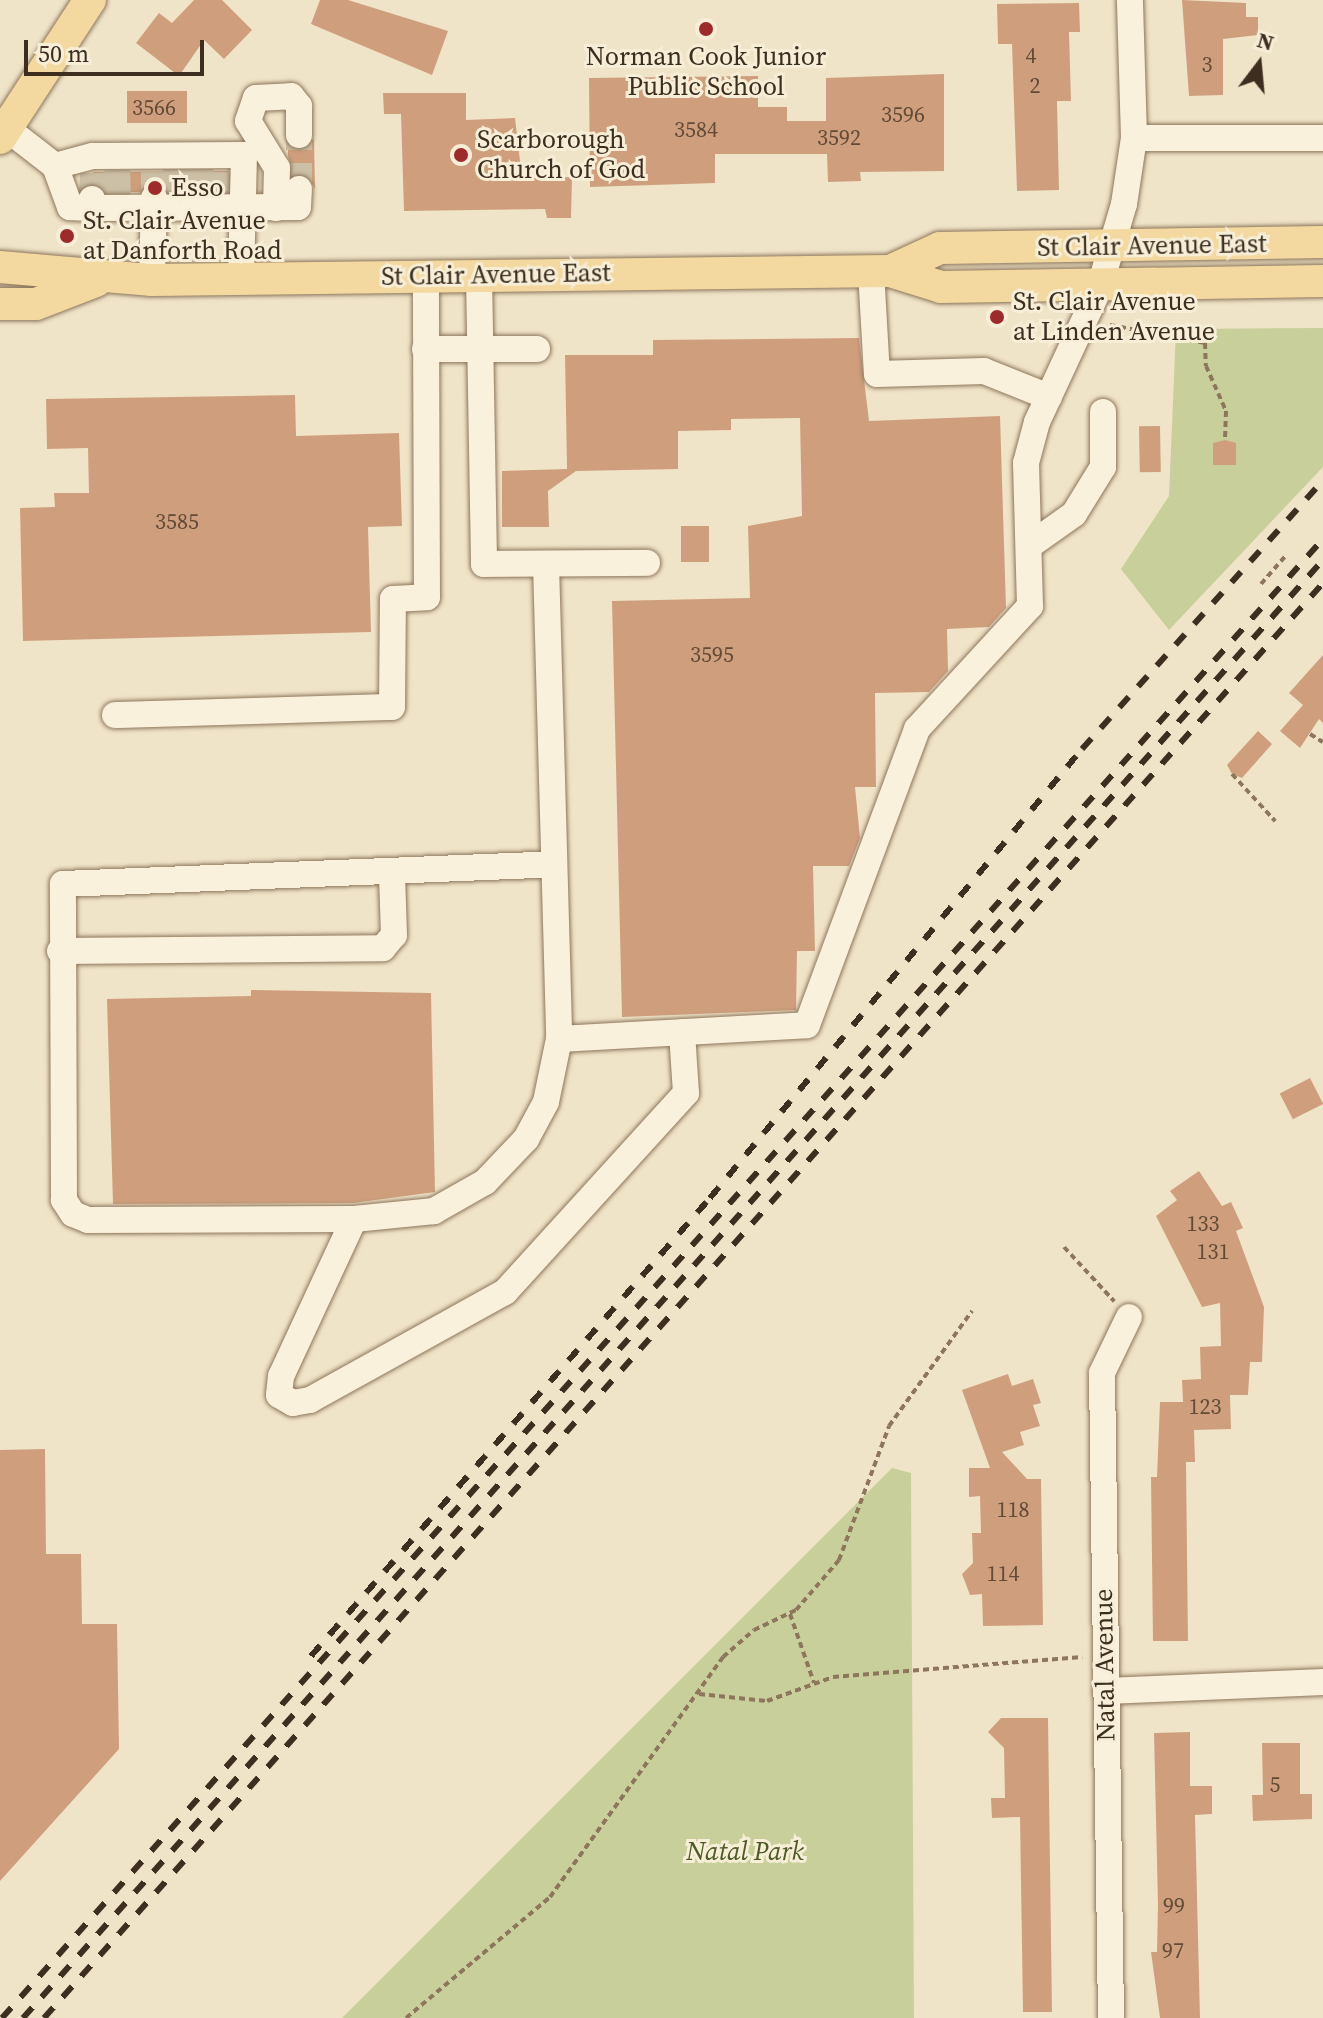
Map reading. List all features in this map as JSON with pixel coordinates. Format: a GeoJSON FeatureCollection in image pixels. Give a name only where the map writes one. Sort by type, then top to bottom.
{"type":"FeatureCollection","features":[{"type":"Feature","properties":{"kind":"main road"},"geometry":{"type":"LineString","coordinates":[[3,133],[90,0]]}},
{"type":"Feature","properties":{"kind":"main road","name":"St Clair Avenue East"},"geometry":{"type":"LineString","coordinates":[[881,271],[940,248],[1113,248],[1323,242]]}},
{"type":"Feature","properties":{"kind":"main road","name":"St Clair Avenue East"},"geometry":{"type":"LineString","coordinates":[[0,267],[152,280],[881,271],[941,287],[1323,281]]}},
{"type":"Feature","properties":{"kind":"main road","name":"St Clair Avenue East"},"geometry":{"type":"LineString","coordinates":[[0,304],[36,304],[102,278]]}},
{"type":"Feature","properties":{"kind":"street"},"geometry":{"type":"LineString","coordinates":[[559,1039],[807,1025],[917,729],[1030,606],[1026,463],[1049,397],[1100,286],[1113,248],[1134,138],[1130,0]]}},
{"type":"Feature","properties":{"kind":"street"},"geometry":{"type":"LineString","coordinates":[[276,208],[277,168],[248,121],[256,98],[291,96],[299,106],[299,135]]}},
{"type":"Feature","properties":{"kind":"street"},"geometry":{"type":"LineString","coordinates":[[3,133],[55,166],[189,162],[244,155],[195,203],[152,280]]}},
{"type":"Feature","properties":{"kind":"street"},"geometry":{"type":"LineString","coordinates":[[1134,138],[1323,138]]}},
{"type":"Feature","properties":{"kind":"street"},"geometry":{"type":"LineString","coordinates":[[55,166],[70,207],[105,203],[298,207],[299,189]]}},
{"type":"Feature","properties":{"kind":"street"},"geometry":{"type":"LineString","coordinates":[[195,203],[241,278]]}},
{"type":"Feature","properties":{"kind":"street"},"geometry":{"type":"LineString","coordinates":[[881,271],[877,374],[984,371],[1049,397]]}},
{"type":"Feature","properties":{"kind":"street"},"geometry":{"type":"LineString","coordinates":[[115,715],[392,707],[393,599],[427,597],[426,275]]}},
{"type":"Feature","properties":{"kind":"street"},"geometry":{"type":"LineString","coordinates":[[479,275],[477,348],[484,564],[647,563]]}},
{"type":"Feature","properties":{"kind":"street"},"geometry":{"type":"LineString","coordinates":[[425,349],[537,349]]}},
{"type":"Feature","properties":{"kind":"street"},"geometry":{"type":"LineString","coordinates":[[1029,546],[1074,514],[1103,467],[1103,412]]}},
{"type":"Feature","properties":{"kind":"street"},"geometry":{"type":"LineString","coordinates":[[546,564],[559,1039],[546,1102],[526,1139],[485,1182],[434,1211],[354,1219],[88,1220],[73,1214],[64,1200],[59,893],[72,881],[392,874],[554,864]]}},
{"type":"Feature","properties":{"kind":"street"},"geometry":{"type":"LineString","coordinates":[[60,951],[383,948],[394,935],[392,874]]}},
{"type":"Feature","properties":{"kind":"street"},"geometry":{"type":"LineString","coordinates":[[354,1219],[281,1376],[279,1395],[293,1403],[505,1292],[686,1093],[682,1032]]}},
{"type":"Feature","properties":{"kind":"street","name":"Natal Avenue"},"geometry":{"type":"LineString","coordinates":[[1111,2018],[1102,1373],[1129,1317]]}},
{"type":"Feature","properties":{"kind":"street"},"geometry":{"type":"LineString","coordinates":[[1107,1691],[1323,1682]]}},
{"type":"Feature","properties":{"kind":"path"},"geometry":{"type":"LineString","coordinates":[[1110,325],[1205,343],[1206,366],[1226,411],[1225,440]]}},
{"type":"Feature","properties":{"kind":"path"},"geometry":{"type":"LineString","coordinates":[[1261,584],[1286,555]]}},
{"type":"Feature","properties":{"kind":"path"},"geometry":{"type":"LineString","coordinates":[[1310,734],[1323,742]]}},
{"type":"Feature","properties":{"kind":"path"},"geometry":{"type":"LineString","coordinates":[[1232,774],[1275,821]]}},
{"type":"Feature","properties":{"kind":"path"},"geometry":{"type":"LineString","coordinates":[[1064,1247],[1129,1317]]}},
{"type":"Feature","properties":{"kind":"path"},"geometry":{"type":"LineString","coordinates":[[406,2018],[550,1897],[740,1641],[790,1614],[847,1548],[889,1426],[972,1311]]}},
{"type":"Feature","properties":{"kind":"path"},"geometry":{"type":"LineString","coordinates":[[790,1614],[814,1683]]}},
{"type":"Feature","properties":{"kind":"path"},"geometry":{"type":"LineString","coordinates":[[699,1694],[767,1701],[814,1683],[995,1661],[1104,1656]]}},
{"type":"Feature","properties":{"kind":"green space"},"geometry":{"type":"Polygon","coordinates":[[[1323,328],[1323,467],[1169,630],[1121,569],[1169,496],[1176,329],[1323,328]]]}},
{"type":"Feature","properties":{"kind":"green space","name":"Natal Park"},"geometry":{"type":"Polygon","coordinates":[[[892,1468],[911,1473],[914,2018],[342,2018],[892,1468]]]}},
{"type":"Feature","properties":{"kind":"building"},"geometry":{"type":"Polygon","coordinates":[[[194,0],[222,0],[252,30],[224,59],[204,40],[179,76],[136,43],[159,13],[172,23],[194,0]]]}},
{"type":"Feature","properties":{"kind":"building"},"geometry":{"type":"Polygon","coordinates":[[[320,0],[348,0],[448,31],[432,75],[311,24],[320,0]]]}},
{"type":"Feature","properties":{"kind":"building"},"geometry":{"type":"Polygon","coordinates":[[[1182,0],[1246,3],[1246,17],[1258,17],[1258,35],[1223,39],[1223,95],[1189,96],[1182,0]]]}},
{"type":"Feature","properties":{"kind":"building"},"geometry":{"type":"Polygon","coordinates":[[[1079,3],[1080,32],[1069,32],[1071,101],[1057,101],[1059,190],[1017,191],[1012,44],[998,44],[997,4],[1079,3]]]}},
{"type":"Feature","properties":{"kind":"building"},"geometry":{"type":"Polygon","coordinates":[[[944,74],[944,171],[860,172],[861,181],[828,182],[827,154],[715,154],[715,183],[590,187],[589,78],[758,76],[758,107],[787,107],[787,121],[826,121],[826,78],[944,74]]]}},
{"type":"Feature","properties":{"kind":"building"},"geometry":{"type":"Polygon","coordinates":[[[127,91],[187,91],[187,123],[127,123],[127,91]]]}},
{"type":"Feature","properties":{"kind":"building","name":"Scarborough Church of God"},"geometry":{"type":"Polygon","coordinates":[[[383,93],[466,93],[466,120],[515,118],[522,178],[572,177],[571,218],[547,218],[545,209],[404,211],[401,114],[384,114],[383,93]]]}},
{"type":"Feature","properties":{"kind":"building"},"geometry":{"type":"Polygon","coordinates":[[[314,138],[315,189],[307,175],[293,174],[288,156],[288,146],[306,149],[314,138]]]}},
{"type":"Feature","properties":{"kind":"building"},"geometry":{"type":"Polygon","coordinates":[[[228,171],[227,191],[168,192],[154,182],[140,192],[106,192],[86,185],[85,175],[95,172],[228,171]]]}},
{"type":"Feature","properties":{"kind":"building"},"geometry":{"type":"Polygon","coordinates":[[[859,338],[869,421],[1000,416],[1006,608],[989,627],[947,629],[948,671],[929,692],[875,693],[876,787],[855,787],[860,838],[849,866],[813,866],[815,951],[797,951],[796,1010],[622,1017],[612,601],[750,598],[748,526],[802,516],[800,418],[731,419],[731,430],[678,431],[678,469],[576,471],[548,491],[549,527],[502,527],[502,471],[567,469],[565,355],[653,355],[653,340],[859,338]]]}},
{"type":"Feature","properties":{"kind":"building"},"geometry":{"type":"Polygon","coordinates":[[[295,395],[296,436],[399,433],[402,526],[368,527],[371,632],[23,641],[20,508],[55,507],[54,493],[89,493],[88,448],[47,449],[46,399],[295,395]]]}},
{"type":"Feature","properties":{"kind":"building"},"geometry":{"type":"Polygon","coordinates":[[[1139,426],[1160,426],[1161,472],[1140,472],[1139,426]]]}},
{"type":"Feature","properties":{"kind":"building"},"geometry":{"type":"Polygon","coordinates":[[[1225,440],[1236,443],[1236,465],[1213,465],[1213,443],[1225,440]]]}},
{"type":"Feature","properties":{"kind":"building"},"geometry":{"type":"Polygon","coordinates":[[[681,526],[709,526],[709,562],[681,562],[681,526]]]}},
{"type":"Feature","properties":{"kind":"building"},"geometry":{"type":"Polygon","coordinates":[[[1323,655],[1323,723],[1319,719],[1300,748],[1280,731],[1303,705],[1289,693],[1323,655]]]}},
{"type":"Feature","properties":{"kind":"building"},"geometry":{"type":"Polygon","coordinates":[[[1258,731],[1272,744],[1242,778],[1232,774],[1227,765],[1258,731]]]}},
{"type":"Feature","properties":{"kind":"building"},"geometry":{"type":"Polygon","coordinates":[[[251,990],[431,993],[435,1192],[353,1203],[113,1204],[107,999],[251,996],[251,990]]]}},
{"type":"Feature","properties":{"kind":"building"},"geometry":{"type":"Polygon","coordinates":[[[1310,1078],[1323,1104],[1293,1119],[1280,1093],[1310,1078]]]}},
{"type":"Feature","properties":{"kind":"building"},"geometry":{"type":"Polygon","coordinates":[[[1199,1171],[1222,1206],[1231,1202],[1243,1228],[1236,1231],[1264,1307],[1262,1362],[1250,1362],[1248,1395],[1230,1395],[1231,1429],[1194,1430],[1195,1462],[1186,1462],[1188,1641],[1153,1641],[1151,1477],[1157,1477],[1160,1402],[1183,1402],[1182,1380],[1201,1379],[1200,1347],[1221,1346],[1220,1303],[1202,1307],[1156,1216],[1177,1200],[1170,1191],[1199,1171]]]}},
{"type":"Feature","properties":{"kind":"building"},"geometry":{"type":"Polygon","coordinates":[[[1008,1374],[1012,1386],[1033,1379],[1041,1403],[1033,1405],[1040,1426],[1020,1432],[1024,1445],[1002,1452],[1027,1479],[1041,1479],[1043,1625],[983,1626],[982,1594],[970,1595],[962,1574],[973,1563],[972,1533],[981,1533],[980,1496],[969,1497],[969,1468],[990,1468],[962,1390],[1008,1374]]]}},
{"type":"Feature","properties":{"kind":"building"},"geometry":{"type":"Polygon","coordinates":[[[45,1449],[46,1554],[81,1554],[82,1624],[117,1624],[119,1749],[0,1881],[0,1450],[45,1449]]]}},
{"type":"Feature","properties":{"kind":"building"},"geometry":{"type":"Polygon","coordinates":[[[1001,1718],[1048,1718],[1052,2012],[1023,2012],[1020,1817],[992,1818],[991,1798],[1005,1798],[1004,1748],[988,1732],[1001,1718]]]}},
{"type":"Feature","properties":{"kind":"building"},"geometry":{"type":"Polygon","coordinates":[[[1190,1732],[1190,1786],[1212,1786],[1212,1814],[1195,1815],[1200,2018],[1160,2018],[1151,1952],[1157,1952],[1158,1904],[1154,1733],[1190,1732]]]}},
{"type":"Feature","properties":{"kind":"building"},"geometry":{"type":"Polygon","coordinates":[[[1262,1743],[1300,1743],[1300,1794],[1312,1794],[1312,1819],[1253,1821],[1252,1795],[1263,1795],[1262,1743]]]}},
{"type":"Feature","properties":{"kind":"tunnel"},"geometry":{"type":"LineString","coordinates":[[299,135],[299,189]]}},
{"type":"Feature","properties":{"kind":"tunnel"},"geometry":{"type":"LineString","coordinates":[[226,168],[226,198]]}},
{"type":"Feature","properties":{"kind":"tunnel"},"geometry":{"type":"LineString","coordinates":[[154,169],[154,198]]}},
{"type":"Feature","properties":{"kind":"tunnel"},"geometry":{"type":"LineString","coordinates":[[176,169],[176,198]]}},
{"type":"Feature","properties":{"kind":"tunnel"},"geometry":{"type":"LineString","coordinates":[[200,169],[201,197]]}},
{"type":"Feature","properties":{"kind":"tunnel"},"geometry":{"type":"LineString","coordinates":[[92,199],[93,170]]}},
{"type":"Feature","properties":{"kind":"tunnel"},"geometry":{"type":"LineString","coordinates":[[117,170],[118,199]]}},
{"type":"Feature","properties":{"kind":"railway"},"geometry":{"type":"LineString","coordinates":[[311,1656],[710,1198],[1082,749],[1323,480]]}},
{"type":"Feature","properties":{"kind":"railway"},"geometry":{"type":"LineString","coordinates":[[2,2018],[1323,539]]}},
{"type":"Feature","properties":{"kind":"railway"},"geometry":{"type":"LineString","coordinates":[[23,2018],[1323,560]]}},
{"type":"Feature","properties":{"kind":"railway"},"geometry":{"type":"LineString","coordinates":[[44,2018],[1323,583]]}},
{"type":"Feature","properties":{"kind":"place","name":"Norman Cook Junior Public School"},"geometry":{"type":"Point","coordinates":[706,29]}},
{"type":"Feature","properties":{"kind":"place","name":"Scarborough Church of God"},"geometry":{"type":"Point","coordinates":[461,155]}},
{"type":"Feature","properties":{"kind":"place","name":"Esso"},"geometry":{"type":"Point","coordinates":[155,188]}},
{"type":"Feature","properties":{"kind":"place","name":"St. Clair Avenue at Danforth Road"},"geometry":{"type":"Point","coordinates":[67,236]}},
{"type":"Feature","properties":{"kind":"place","name":"St. Clair Avenue at Linden Avenue"},"geometry":{"type":"Point","coordinates":[997,317]}}]}
